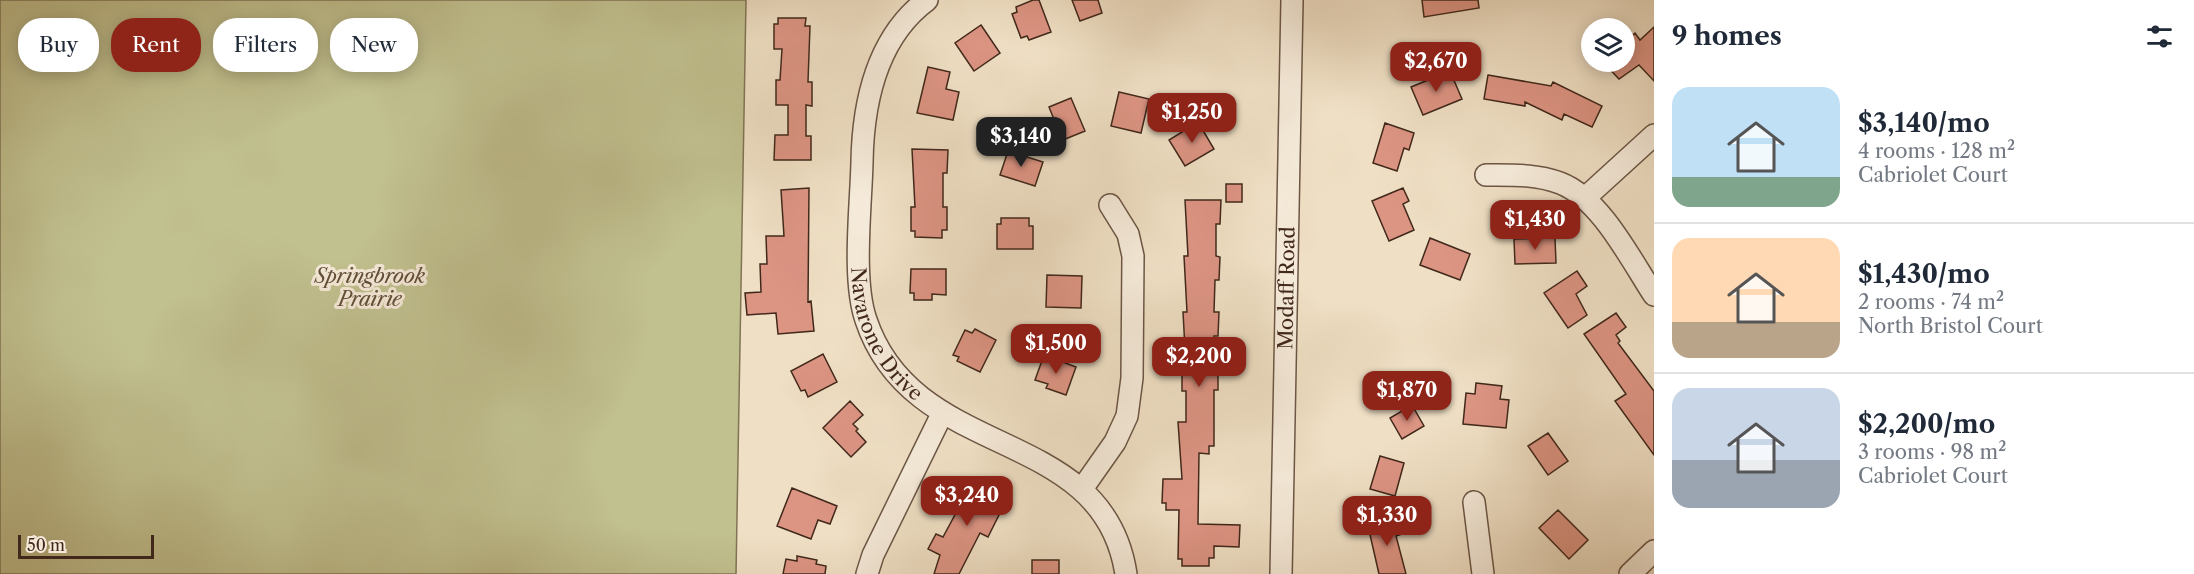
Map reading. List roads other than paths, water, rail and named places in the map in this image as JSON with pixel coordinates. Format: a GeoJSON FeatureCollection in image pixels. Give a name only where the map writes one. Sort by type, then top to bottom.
{"type":"FeatureCollection","features":[{"type":"Feature","properties":{"kind":"street","name":"Navarone Drive"},"geometry":{"type":"LineString","coordinates":[[927,0],[894,35],[876,73],[866,108],[862,141],[861,298],[865,318],[884,361],[910,390],[942,414],[1051,467],[1082,489],[1098,504],[1124,558],[1126,574]]}},
{"type":"Feature","properties":{"kind":"street","name":"Modaff Road"},"geometry":{"type":"LineString","coordinates":[[1281,574],[1292,0]]}},
{"type":"Feature","properties":{"kind":"street"},"geometry":{"type":"LineString","coordinates":[[1586,198],[1654,135]]}},
{"type":"Feature","properties":{"kind":"street"},"geometry":{"type":"LineString","coordinates":[[1486,175],[1542,177],[1561,183],[1586,198],[1654,295]]}},
{"type":"Feature","properties":{"kind":"street"},"geometry":{"type":"LineString","coordinates":[[1082,489],[1121,431],[1131,400],[1133,256],[1128,234],[1110,205]]}},
{"type":"Feature","properties":{"kind":"street"},"geometry":{"type":"LineString","coordinates":[[867,574],[873,555],[942,414]]}},
{"type":"Feature","properties":{"kind":"street"},"geometry":{"type":"LineString","coordinates":[[1474,502],[1483,574]]}},
{"type":"Feature","properties":{"kind":"street"},"geometry":{"type":"LineString","coordinates":[[1629,574],[1654,550]]}},
{"type":"Feature","properties":{"kind":"park label","name":"Springbrook Prairie"},"geometry":{"type":"Point","coordinates":[370,288]}}]}
